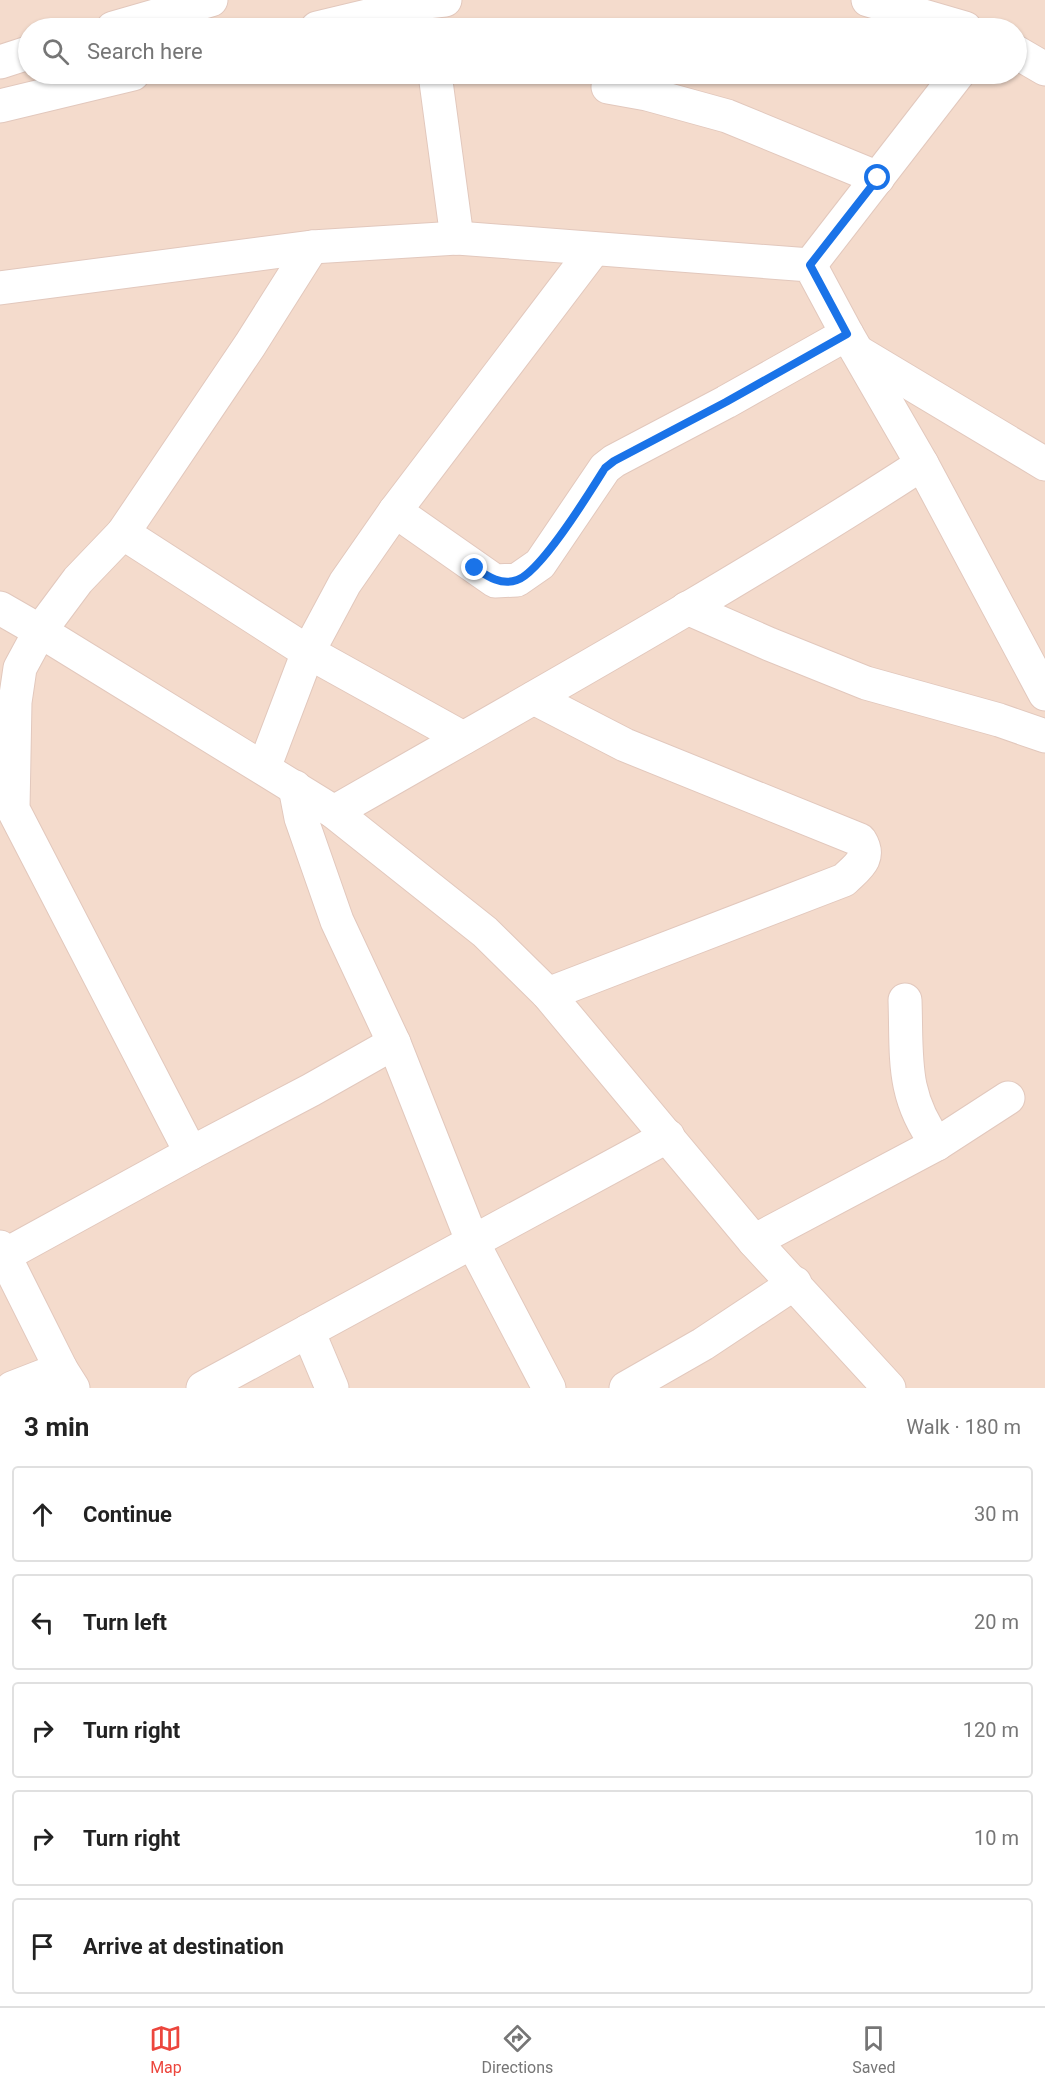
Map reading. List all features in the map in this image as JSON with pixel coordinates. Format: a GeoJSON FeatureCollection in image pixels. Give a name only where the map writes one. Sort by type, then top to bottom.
{"type":"FeatureCollection","features":[{"type":"Feature","properties":{"kind":"street"},"geometry":{"type":"LineString","coordinates":[[136,18],[162,7],[211,0]]}},
{"type":"Feature","properties":{"kind":"street"},"geometry":{"type":"LineString","coordinates":[[868,0],[930,18]]}},
{"type":"Feature","properties":{"kind":"street"},"geometry":{"type":"LineString","coordinates":[[381,18],[433,10]]}},
{"type":"Feature","properties":{"kind":"street"},"geometry":{"type":"LineString","coordinates":[[0,62],[18,57]]}},
{"type":"Feature","properties":{"kind":"street"},"geometry":{"type":"LineString","coordinates":[[1027,58],[1045,69]]}},
{"type":"Feature","properties":{"kind":"street"},"geometry":{"type":"LineString","coordinates":[[0,106],[91,84]]}},
{"type":"Feature","properties":{"kind":"street"},"geometry":{"type":"LineString","coordinates":[[436,84],[457,238]]}},
{"type":"Feature","properties":{"kind":"street"},"geometry":{"type":"LineString","coordinates":[[810,265],[950,84]]}},
{"type":"Feature","properties":{"kind":"street"},"geometry":{"type":"LineString","coordinates":[[608,87],[647,94],[727,116],[878,178]]}},
{"type":"Feature","properties":{"kind":"street"},"geometry":{"type":"LineString","coordinates":[[0,288],[312,247],[457,238],[810,265]]}},
{"type":"Feature","properties":{"kind":"street"},"geometry":{"type":"LineString","coordinates":[[191,1153],[6,812],[15,702],[20,668],[40,631],[78,580],[123,533],[250,345],[312,247]]}},
{"type":"Feature","properties":{"kind":"street"},"geometry":{"type":"LineString","coordinates":[[264,768],[308,652],[345,583],[395,511],[594,249]]}},
{"type":"Feature","properties":{"kind":"street"},"geometry":{"type":"LineString","coordinates":[[810,265],[922,464],[1045,694]]}},
{"type":"Feature","properties":{"kind":"street"},"geometry":{"type":"LineString","coordinates":[[395,511],[495,581],[517,580],[540,564],[605,468],[614,461],[726,402],[852,343]]}},
{"type":"Feature","properties":{"kind":"street"},"geometry":{"type":"LineString","coordinates":[[852,343],[1045,464]]}},
{"type":"Feature","properties":{"kind":"street"},"geometry":{"type":"LineString","coordinates":[[334,813],[687,608],[842,516],[922,464]]}},
{"type":"Feature","properties":{"kind":"street"},"geometry":{"type":"LineString","coordinates":[[123,533],[308,652],[463,738]]}},
{"type":"Feature","properties":{"kind":"street"},"geometry":{"type":"LineString","coordinates":[[0,608],[295,787],[334,813],[486,932],[548,994],[754,1241],[890,1388]]}},
{"type":"Feature","properties":{"kind":"street"},"geometry":{"type":"LineString","coordinates":[[687,608],[866,683],[999,720],[1045,736]]}},
{"type":"Feature","properties":{"kind":"street"},"geometry":{"type":"LineString","coordinates":[[534,698],[625,745],[696,776],[860,840],[865,848],[865,855],[860,865],[844,880],[548,994]]}},
{"type":"Feature","properties":{"kind":"street"},"geometry":{"type":"LineString","coordinates":[[295,787],[301,818],[337,921],[394,1043],[473,1243],[549,1388]]}},
{"type":"Feature","properties":{"kind":"street"},"geometry":{"type":"LineString","coordinates":[[905,1000],[909,1090],[916,1110],[937,1144]]}},
{"type":"Feature","properties":{"kind":"street"},"geometry":{"type":"LineString","coordinates":[[12,1388],[67,1378],[2,1251],[311,1090],[394,1043]]}},
{"type":"Feature","properties":{"kind":"street"},"geometry":{"type":"LineString","coordinates":[[754,1241],[937,1144],[1008,1098]]}},
{"type":"Feature","properties":{"kind":"street"},"geometry":{"type":"LineString","coordinates":[[203,1388],[668,1136]]}},
{"type":"Feature","properties":{"kind":"street"},"geometry":{"type":"LineString","coordinates":[[632,1387],[704,1344],[795,1284]]}},
{"type":"Feature","properties":{"kind":"street"},"geometry":{"type":"LineString","coordinates":[[308,1331],[332,1388]]}},
{"type":"Feature","properties":{"kind":"shaded area"},"geometry":{"type":"Polygon","coordinates":[[[0,0],[1045,0],[1045,1388],[0,1388],[0,0]]]}},
{"type":"Feature","properties":{"kind":"route"},"geometry":{"type":"LineString","coordinates":[[475,568],[495,581],[517,580],[540,564],[605,468],[614,461],[847,334],[810,265],[878,178]]}}]}
